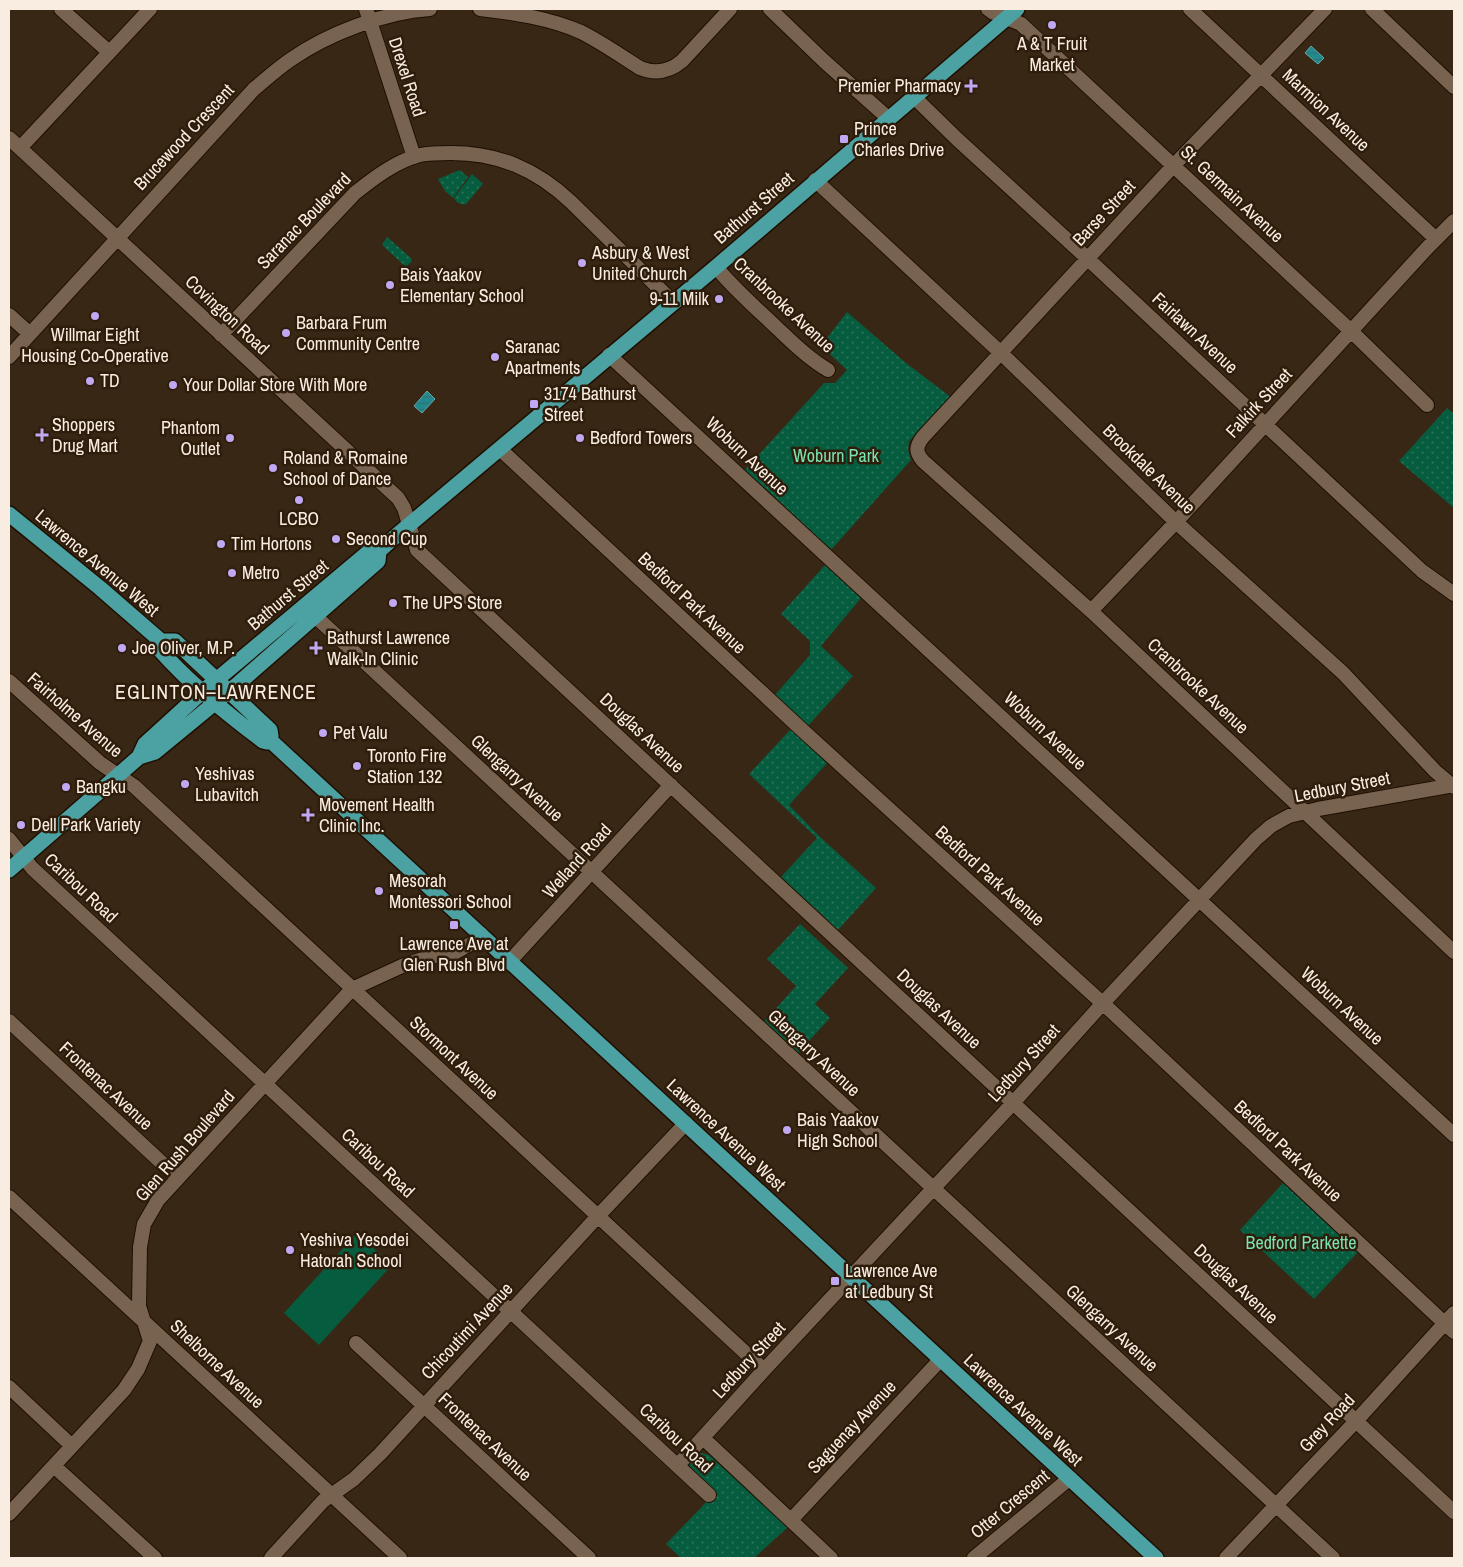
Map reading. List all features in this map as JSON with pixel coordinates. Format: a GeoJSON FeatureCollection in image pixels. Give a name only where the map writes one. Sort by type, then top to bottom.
{"type":"FeatureCollection","features":[{"type":"Feature","properties":{"kind":"main road","name":"Bathurst Street"},"geometry":{"type":"LineString","coordinates":[[9,870],[139,757],[155,752],[215,703],[378,561],[379,552],[716,267],[1011,13]]}},
{"type":"Feature","properties":{"kind":"main road","name":"Lawrence Avenue West"},"geometry":{"type":"LineString","coordinates":[[9,514],[100,588],[161,641],[175,641],[270,730],[270,740]]}},
{"type":"Feature","properties":{"kind":"main road","name":"Bathurst Street"},"geometry":{"type":"LineString","coordinates":[[139,757],[144,744],[202,692],[371,550],[379,552]]}},
{"type":"Feature","properties":{"kind":"main road","name":"Lawrence Avenue West"},"geometry":{"type":"LineString","coordinates":[[161,641],[159,645],[160,650],[202,692],[263,740],[267,742],[270,740]]}},
{"type":"Feature","properties":{"kind":"main road","name":"Lawrence Avenue West"},"geometry":{"type":"LineString","coordinates":[[270,740],[1156,1558]]}},
{"type":"Feature","properties":{"kind":"street"},"geometry":{"type":"LineString","coordinates":[[60,9],[109,52]]}},
{"type":"Feature","properties":{"kind":"street"},"geometry":{"type":"LineString","coordinates":[[20,148],[150,9]]}},
{"type":"Feature","properties":{"kind":"street","name":"Brucewood Crescent"},"geometry":{"type":"LineString","coordinates":[[9,357],[254,89],[291,60],[368,15],[396,14],[430,9]]}},
{"type":"Feature","properties":{"kind":"street"},"geometry":{"type":"LineString","coordinates":[[480,9],[522,14],[581,32],[649,72],[656,72],[675,66],[730,9]]}},
{"type":"Feature","properties":{"kind":"street"},"geometry":{"type":"LineString","coordinates":[[770,9],[824,62],[888,118]]}},
{"type":"Feature","properties":{"kind":"street","name":"St. Germain Avenue"},"geometry":{"type":"LineString","coordinates":[[988,9],[992,12],[1011,13],[1351,331],[1427,405]]}},
{"type":"Feature","properties":{"kind":"street","name":"Marmion Avenue"},"geometry":{"type":"LineString","coordinates":[[1190,9],[1436,239]]}},
{"type":"Feature","properties":{"kind":"street","name":"Barse Street"},"geometry":{"type":"LineString","coordinates":[[917,448],[923,436],[1087,258],[1324,9]]}},
{"type":"Feature","properties":{"kind":"street"},"geometry":{"type":"LineString","coordinates":[[1372,9],[1454,87]]}},
{"type":"Feature","properties":{"kind":"street","name":"Drexel Road"},"geometry":{"type":"LineString","coordinates":[[368,15],[414,157]]}},
{"type":"Feature","properties":{"kind":"street","name":"Fairlawn Avenue"},"geometry":{"type":"LineString","coordinates":[[914,97],[956,139],[1087,258],[1422,571],[1454,594]]}},
{"type":"Feature","properties":{"kind":"street","name":"Covington Road"},"geometry":{"type":"LineString","coordinates":[[9,138],[398,498],[404,508],[409,526]]}},
{"type":"Feature","properties":{"kind":"street","name":"Saranac Boulevard"},"geometry":{"type":"LineString","coordinates":[[221,335],[355,193],[373,179],[404,161],[432,153],[490,156],[539,176],[557,188],[674,302]]}},
{"type":"Feature","properties":{"kind":"street","name":"Brookdale Avenue"},"geometry":{"type":"LineString","coordinates":[[815,180],[1000,353],[1176,522],[1343,673],[1434,771],[1454,786]]}},
{"type":"Feature","properties":{"kind":"street","name":"Falkirk Street"},"geometry":{"type":"LineString","coordinates":[[1090,611],[1176,522],[1454,221]]}},
{"type":"Feature","properties":{"kind":"street","name":"Cranbrooke Avenue"},"geometry":{"type":"LineString","coordinates":[[716,267],[731,284],[816,364],[828,370]]}},
{"type":"Feature","properties":{"kind":"street"},"geometry":{"type":"LineString","coordinates":[[9,315],[30,334]]}},
{"type":"Feature","properties":{"kind":"street","name":"Woburn Avenue"},"geometry":{"type":"LineString","coordinates":[[610,355],[1454,1135]]}},
{"type":"Feature","properties":{"kind":"street","name":"Cranbrooke Avenue"},"geometry":{"type":"LineString","coordinates":[[917,448],[923,461],[1090,611],[1454,952]]}},
{"type":"Feature","properties":{"kind":"street","name":"Bedford Park Avenue"},"geometry":{"type":"LineString","coordinates":[[500,449],[800,728],[1451,1323]]}},
{"type":"Feature","properties":{"kind":"street","name":"Douglas Avenue"},"geometry":{"type":"LineString","coordinates":[[409,526],[417,550],[1454,1512]]}},
{"type":"Feature","properties":{"kind":"street","name":"Glengarry Avenue"},"geometry":{"type":"LineString","coordinates":[[314,616],[1333,1558]]}},
{"type":"Feature","properties":{"kind":"street","name":"Fairholme Avenue"},"geometry":{"type":"LineString","coordinates":[[9,681],[69,737],[117,776]]}},
{"type":"Feature","properties":{"kind":"street","name":"Stormont Avenue"},"geometry":{"type":"LineString","coordinates":[[117,776],[134,786],[764,1370]]}},
{"type":"Feature","properties":{"kind":"street","name":"Welland Road"},"geometry":{"type":"LineString","coordinates":[[510,961],[671,785]]}},
{"type":"Feature","properties":{"kind":"street","name":"Ledbury Street"},"geometry":{"type":"LineString","coordinates":[[678,1465],[1245,850],[1264,832],[1279,821],[1305,812],[1454,786]]}},
{"type":"Feature","properties":{"kind":"street","name":"Caribou Road"},"geometry":{"type":"LineString","coordinates":[[9,839],[38,874],[709,1495]]}},
{"type":"Feature","properties":{"kind":"street","name":"Glen Rush Boulevard"},"geometry":{"type":"LineString","coordinates":[[9,1514],[124,1390],[138,1369],[150,1341],[139,1306],[142,1233],[152,1208],[177,1177],[352,989],[383,973],[402,966],[426,958],[456,952],[481,934]]}},
{"type":"Feature","properties":{"kind":"street","name":"Frontenac Avenue"},"geometry":{"type":"LineString","coordinates":[[9,1021],[177,1177]]}},
{"type":"Feature","properties":{"kind":"street","name":"Chicoutimi Avenue"},"geometry":{"type":"LineString","coordinates":[[270,1558],[323,1501],[369,1465],[686,1123]]}},
{"type":"Feature","properties":{"kind":"street","name":"Shelborne Avenue"},"geometry":{"type":"LineString","coordinates":[[9,1197],[400,1558]]}},
{"type":"Feature","properties":{"kind":"street","name":"Grey Road"},"geometry":{"type":"LineString","coordinates":[[1226,1558],[1451,1323]]}},
{"type":"Feature","properties":{"kind":"street","name":"Frontenac Avenue"},"geometry":{"type":"LineString","coordinates":[[356,1343],[589,1558]]}},
{"type":"Feature","properties":{"kind":"street","name":"Saguenay Avenue"},"geometry":{"type":"LineString","coordinates":[[791,1520],[941,1359]]}},
{"type":"Feature","properties":{"kind":"street"},"geometry":{"type":"LineString","coordinates":[[9,1387],[72,1446]]}},
{"type":"Feature","properties":{"kind":"street","name":"Caribou Road"},"geometry":{"type":"LineString","coordinates":[[702,1438],[831,1558]]}},
{"type":"Feature","properties":{"kind":"street"},"geometry":{"type":"LineString","coordinates":[[54,1466],[154,1558]]}},
{"type":"Feature","properties":{"kind":"street","name":"Otter Crescent"},"geometry":{"type":"LineString","coordinates":[[974,1558],[1070,1478]]}},
{"type":"Feature","properties":{"kind":"green space"},"geometry":{"type":"Polygon","coordinates":[[[460,170],[468,177],[453,198],[445,191],[438,179],[460,170]]]}},
{"type":"Feature","properties":{"kind":"green space"},"geometry":{"type":"Polygon","coordinates":[[[472,174],[483,184],[466,204],[459,203],[454,198],[472,174]]]}},
{"type":"Feature","properties":{"kind":"green space"},"geometry":{"type":"Polygon","coordinates":[[[387,237],[411,258],[412,261],[406,267],[382,245],[387,237]]]}},
{"type":"Feature","properties":{"kind":"green space","name":"Woburn Park"},"geometry":{"type":"Polygon","coordinates":[[[847,312],[906,363],[952,398],[909,441],[908,450],[911,460],[831,550],[745,470],[824,383],[835,383],[847,370],[821,346],[847,312]]]}},
{"type":"Feature","properties":{"kind":"green space"},"geometry":{"type":"Polygon","coordinates":[[[1447,408],[1454,414],[1454,508],[1399,461],[1447,408]]]}},
{"type":"Feature","properties":{"kind":"green space"},"geometry":{"type":"Polygon","coordinates":[[[825,565],[861,598],[821,646],[853,676],[807,727],[774,696],[810,655],[810,641],[781,614],[825,565]]]}},
{"type":"Feature","properties":{"kind":"green space"},"geometry":{"type":"Polygon","coordinates":[[[791,729],[828,762],[789,805],[819,836],[876,888],[837,931],[780,878],[817,838],[749,774],[791,729]]]}},
{"type":"Feature","properties":{"kind":"green space"},"geometry":{"type":"Polygon","coordinates":[[[800,924],[848,968],[815,1004],[830,1018],[798,1053],[764,1022],[796,986],[767,959],[800,924]]]}},
{"type":"Feature","properties":{"kind":"green space","name":"Bedford Parkette"},"geometry":{"type":"Polygon","coordinates":[[[1283,1183],[1358,1252],[1314,1299],[1240,1230],[1283,1183]]]}},
{"type":"Feature","properties":{"kind":"green space"},"geometry":{"type":"Polygon","coordinates":[[[357,1233],[392,1265],[319,1345],[284,1313],[357,1233]]]}},
{"type":"Feature","properties":{"kind":"green space"},"geometry":{"type":"Polygon","coordinates":[[[701,1453],[709,1455],[788,1527],[754,1558],[681,1558],[666,1544],[714,1494],[690,1469],[693,1459],[701,1453]]]}},
{"type":"Feature","properties":{"kind":"water"},"geometry":{"type":"Polygon","coordinates":[[[1311,46],[1324,58],[1318,64],[1305,53],[1311,46]]]}},
{"type":"Feature","properties":{"kind":"water"},"geometry":{"type":"Polygon","coordinates":[[[427,391],[435,399],[422,413],[414,406],[427,391]]]}},
{"type":"Feature","properties":{"kind":"place","name":"A & T Fruit Market"},"geometry":{"type":"Point","coordinates":[1052,25]}},
{"type":"Feature","properties":{"kind":"place","name":"Premier Pharmacy"},"geometry":{"type":"Point","coordinates":[971,86]}},
{"type":"Feature","properties":{"kind":"place","name":"Prince Charles Drive"},"geometry":{"type":"Point","coordinates":[844,139]}},
{"type":"Feature","properties":{"kind":"place","name":"Asbury & West United Church"},"geometry":{"type":"Point","coordinates":[582,263]}},
{"type":"Feature","properties":{"kind":"place","name":"Bais Yaakov Elementary School"},"geometry":{"type":"Point","coordinates":[390,285]}},
{"type":"Feature","properties":{"kind":"place","name":"9-11 Milk"},"geometry":{"type":"Point","coordinates":[719,299]}},
{"type":"Feature","properties":{"kind":"place","name":"Willmar Eight Housing Co-Operative"},"geometry":{"type":"Point","coordinates":[95,316]}},
{"type":"Feature","properties":{"kind":"place","name":"Barbara Frum Community Centre"},"geometry":{"type":"Point","coordinates":[286,333]}},
{"type":"Feature","properties":{"kind":"place","name":"Saranac Apartments"},"geometry":{"type":"Point","coordinates":[495,357]}},
{"type":"Feature","properties":{"kind":"place","name":"TD"},"geometry":{"type":"Point","coordinates":[90,381]}},
{"type":"Feature","properties":{"kind":"place","name":"Your Dollar Store With More"},"geometry":{"type":"Point","coordinates":[173,385]}},
{"type":"Feature","properties":{"kind":"place","name":"3174 Bathurst Street"},"geometry":{"type":"Point","coordinates":[534,404]}},
{"type":"Feature","properties":{"kind":"place","name":"Shoppers Drug Mart"},"geometry":{"type":"Point","coordinates":[42,435]}},
{"type":"Feature","properties":{"kind":"place","name":"Phantom Outlet"},"geometry":{"type":"Point","coordinates":[230,438]}},
{"type":"Feature","properties":{"kind":"place","name":"Bedford Towers"},"geometry":{"type":"Point","coordinates":[580,438]}},
{"type":"Feature","properties":{"kind":"place","name":"Roland & Romaine School of Dance"},"geometry":{"type":"Point","coordinates":[273,468]}},
{"type":"Feature","properties":{"kind":"place","name":"LCBO"},"geometry":{"type":"Point","coordinates":[299,500]}},
{"type":"Feature","properties":{"kind":"place","name":"Second Cup"},"geometry":{"type":"Point","coordinates":[336,539]}},
{"type":"Feature","properties":{"kind":"place","name":"Tim Hortons"},"geometry":{"type":"Point","coordinates":[221,544]}},
{"type":"Feature","properties":{"kind":"place","name":"Metro"},"geometry":{"type":"Point","coordinates":[232,573]}},
{"type":"Feature","properties":{"kind":"place","name":"The UPS Store"},"geometry":{"type":"Point","coordinates":[393,603]}},
{"type":"Feature","properties":{"kind":"place","name":"Joe Oliver, M.P."},"geometry":{"type":"Point","coordinates":[122,648]}},
{"type":"Feature","properties":{"kind":"place","name":"Bathurst Lawrence Walk-In Clinic"},"geometry":{"type":"Point","coordinates":[316,648]}},
{"type":"Feature","properties":{"kind":"place","name":"Pet Valu"},"geometry":{"type":"Point","coordinates":[323,733]}},
{"type":"Feature","properties":{"kind":"place","name":"Toronto Fire Station 132"},"geometry":{"type":"Point","coordinates":[357,766]}},
{"type":"Feature","properties":{"kind":"place","name":"Yeshivas Lubavitch"},"geometry":{"type":"Point","coordinates":[185,784]}},
{"type":"Feature","properties":{"kind":"place","name":"Bangku"},"geometry":{"type":"Point","coordinates":[66,787]}},
{"type":"Feature","properties":{"kind":"place","name":"Movement Health Clinic Inc."},"geometry":{"type":"Point","coordinates":[308,815]}},
{"type":"Feature","properties":{"kind":"place","name":"Dell Park Variety"},"geometry":{"type":"Point","coordinates":[21,825]}},
{"type":"Feature","properties":{"kind":"place","name":"Mesorah Montessori School"},"geometry":{"type":"Point","coordinates":[379,891]}},
{"type":"Feature","properties":{"kind":"place","name":"Lawrence Ave at Glen Rush Blvd"},"geometry":{"type":"Point","coordinates":[454,925]}},
{"type":"Feature","properties":{"kind":"place","name":"Bais Yaakov High School"},"geometry":{"type":"Point","coordinates":[787,1130]}},
{"type":"Feature","properties":{"kind":"place","name":"Yeshiva Yesodei Hatorah School"},"geometry":{"type":"Point","coordinates":[290,1250]}},
{"type":"Feature","properties":{"kind":"place","name":"Lawrence Ave at Ledbury St"},"geometry":{"type":"Point","coordinates":[835,1281]}},
{"type":"Feature","properties":{"kind":"district","name":"EGLINTON–LAWRENCE"},"geometry":{"type":"Point","coordinates":[216,692]}}]}
